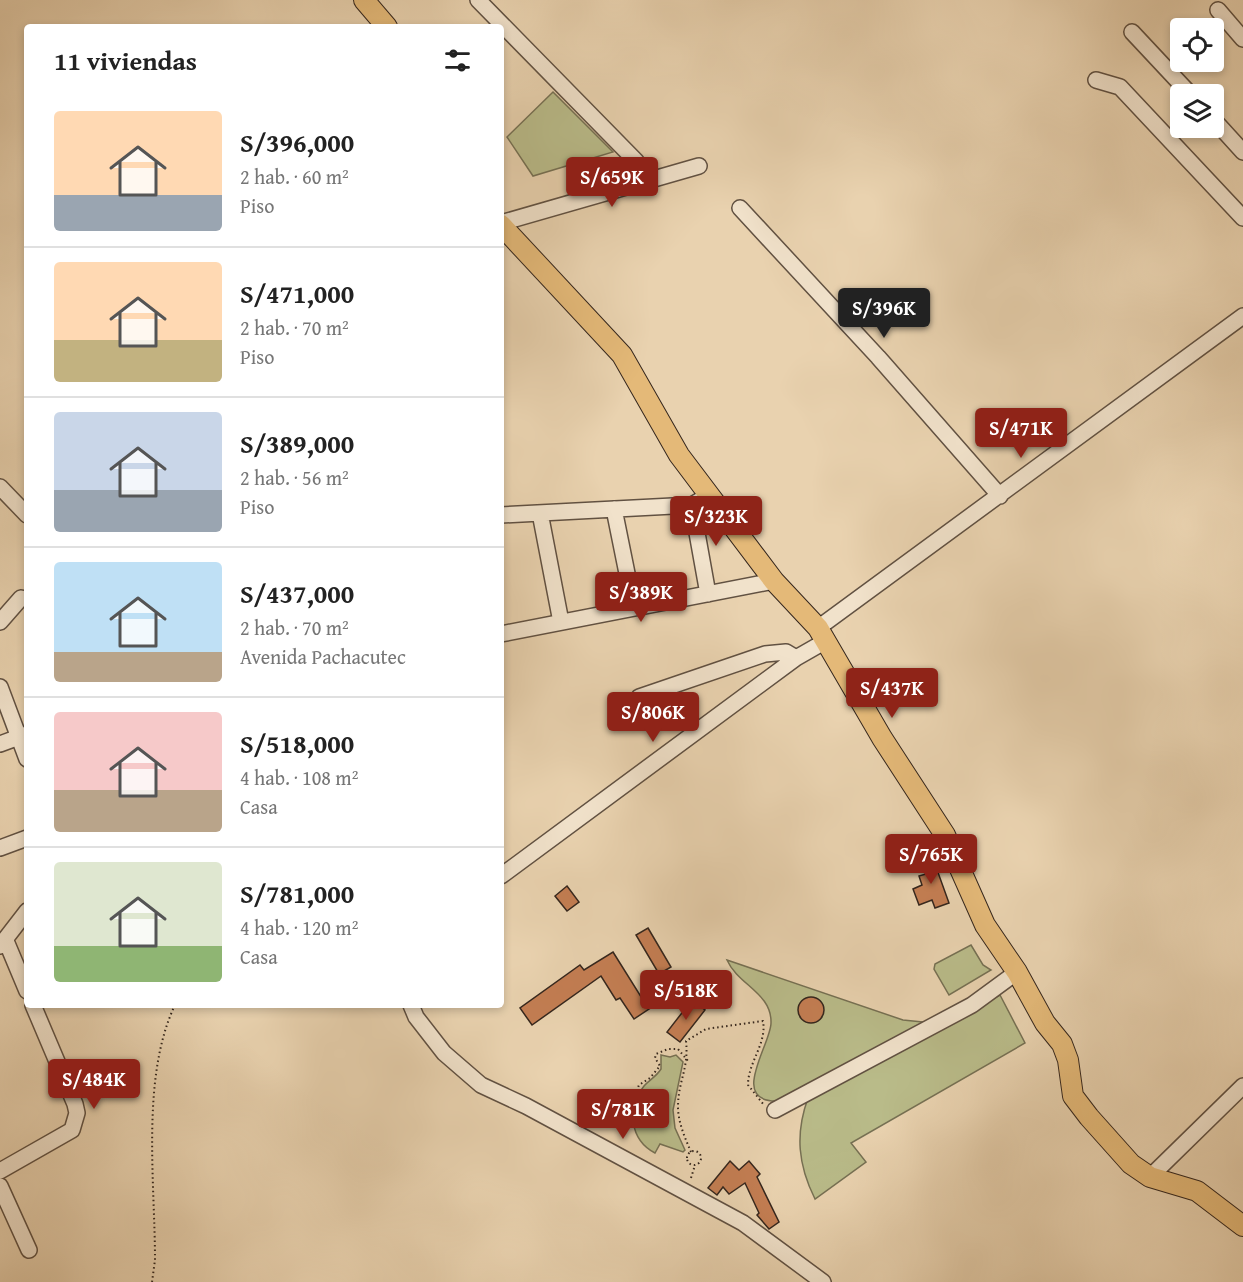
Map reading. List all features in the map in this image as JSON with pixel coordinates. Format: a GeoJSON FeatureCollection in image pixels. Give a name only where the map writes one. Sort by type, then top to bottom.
{"type":"FeatureCollection","features":[{"type":"Feature","properties":{"kind":"main road"},"geometry":{"type":"LineString","coordinates":[[364,0],[384,24]]}},
{"type":"Feature","properties":{"kind":"main road"},"geometry":{"type":"LineString","coordinates":[[504,231],[622,355],[679,455],[774,580],[821,635],[928,812],[945,835],[985,925],[1017,972],[1045,1023],[1062,1044],[1068,1060],[1073,1096],[1131,1164],[1150,1177],[1197,1191],[1243,1226]]}},
{"type":"Feature","properties":{"kind":"street"},"geometry":{"type":"LineString","coordinates":[[478,0],[502,24]]}},
{"type":"Feature","properties":{"kind":"street"},"geometry":{"type":"LineString","coordinates":[[1218,10],[1243,39]]}},
{"type":"Feature","properties":{"kind":"street"},"geometry":{"type":"LineString","coordinates":[[504,26],[636,161],[650,180]]}},
{"type":"Feature","properties":{"kind":"street"},"geometry":{"type":"LineString","coordinates":[[1132,32],[1181,84]]}},
{"type":"Feature","properties":{"kind":"street"},"geometry":{"type":"LineString","coordinates":[[1096,80],[1120,87],[1243,218]]}},
{"type":"Feature","properties":{"kind":"street"},"geometry":{"type":"LineString","coordinates":[[1224,131],[1243,152]]}},
{"type":"Feature","properties":{"kind":"street"},"geometry":{"type":"LineString","coordinates":[[504,230],[650,180],[699,166]]}},
{"type":"Feature","properties":{"kind":"street"},"geometry":{"type":"LineString","coordinates":[[740,208],[878,357],[1000,496]]}},
{"type":"Feature","properties":{"kind":"street"},"geometry":{"type":"LineString","coordinates":[[504,874],[796,658],[821,635],[1000,496],[1243,316]]}},
{"type":"Feature","properties":{"kind":"street"},"geometry":{"type":"LineString","coordinates":[[0,487],[24,512]]}},
{"type":"Feature","properties":{"kind":"street"},"geometry":{"type":"LineString","coordinates":[[504,515],[692,505],[709,495]]}},
{"type":"Feature","properties":{"kind":"street"},"geometry":{"type":"LineString","coordinates":[[692,505],[708,594]]}},
{"type":"Feature","properties":{"kind":"street"},"geometry":{"type":"LineString","coordinates":[[614,509],[634,608]]}},
{"type":"Feature","properties":{"kind":"street"},"geometry":{"type":"LineString","coordinates":[[540,513],[561,622]]}},
{"type":"Feature","properties":{"kind":"street"},"geometry":{"type":"LineString","coordinates":[[504,633],[774,580]]}},
{"type":"Feature","properties":{"kind":"street"},"geometry":{"type":"LineString","coordinates":[[0,622],[21,597]]}},
{"type":"Feature","properties":{"kind":"street"},"geometry":{"type":"LineString","coordinates":[[639,698],[765,654],[786,652],[796,658]]}},
{"type":"Feature","properties":{"kind":"street"},"geometry":{"type":"LineString","coordinates":[[0,687],[23,736],[0,744]]}},
{"type":"Feature","properties":{"kind":"street"},"geometry":{"type":"LineString","coordinates":[[0,848],[24,839]]}},
{"type":"Feature","properties":{"kind":"street"},"geometry":{"type":"LineString","coordinates":[[24,916],[3,943],[24,985]]}},
{"type":"Feature","properties":{"kind":"street"},"geometry":{"type":"LineString","coordinates":[[775,1110],[972,1005],[1017,972]]}},
{"type":"Feature","properties":{"kind":"street"},"geometry":{"type":"LineString","coordinates":[[0,1171],[72,1130],[76,1121],[75,1104],[34,1008]]}},
{"type":"Feature","properties":{"kind":"street"},"geometry":{"type":"LineString","coordinates":[[412,1008],[416,1017],[444,1053],[481,1085],[526,1106],[743,1223],[824,1282]]}},
{"type":"Feature","properties":{"kind":"street"},"geometry":{"type":"LineString","coordinates":[[1150,1177],[1243,1086]]}},
{"type":"Feature","properties":{"kind":"street"},"geometry":{"type":"LineString","coordinates":[[0,1186],[29,1250]]}},
{"type":"Feature","properties":{"kind":"path"},"geometry":{"type":"LineString","coordinates":[[152,1282],[155,1260],[153,1102],[158,1058],[174,1008]]}},
{"type":"Feature","properties":{"kind":"path"},"geometry":{"type":"LineString","coordinates":[[691,1152],[700,1154],[699,1163],[689,1162],[688,1156],[691,1152],[680,1121],[678,1107],[688,1061],[686,1041],[702,1030],[763,1022],[761,1043],[749,1068],[748,1086],[759,1101],[775,1110]]}},
{"type":"Feature","properties":{"kind":"path"},"geometry":{"type":"LineString","coordinates":[[628,1128],[624,1122],[639,1085],[650,1078],[660,1066],[655,1058],[656,1054],[668,1049],[678,1049],[688,1061]]}},
{"type":"Feature","properties":{"kind":"green space"},"geometry":{"type":"Polygon","coordinates":[[[553,92],[613,152],[533,176],[507,137],[553,92]]]}},
{"type":"Feature","properties":{"kind":"green space"},"geometry":{"type":"Polygon","coordinates":[[[971,945],[983,965],[991,970],[949,995],[934,969],[935,964],[971,945]]]}},
{"type":"Feature","properties":{"kind":"green space"},"geometry":{"type":"Polygon","coordinates":[[[727,960],[903,1020],[933,1023],[776,1101],[762,1099],[755,1092],[754,1082],[769,1032],[770,1013],[760,996],[732,969],[727,960]]]}},
{"type":"Feature","properties":{"kind":"green space"},"geometry":{"type":"Polygon","coordinates":[[[1000,995],[1025,1043],[851,1143],[866,1162],[815,1199],[805,1174],[800,1149],[801,1124],[808,1098],[1000,995]]]}},
{"type":"Feature","properties":{"kind":"green space"},"geometry":{"type":"Polygon","coordinates":[[[661,1055],[670,1057],[676,1055],[683,1062],[673,1110],[675,1128],[685,1150],[683,1152],[660,1144],[655,1153],[640,1140],[633,1123],[638,1095],[661,1069],[661,1055]]]}},
{"type":"Feature","properties":{"kind":"building"},"geometry":{"type":"Polygon","coordinates":[[[931,853],[949,903],[935,908],[932,900],[919,905],[913,889],[922,885],[919,876],[926,874],[920,857],[931,853]]]}},
{"type":"Feature","properties":{"kind":"building"},"geometry":{"type":"Polygon","coordinates":[[[567,886],[579,902],[567,911],[555,896],[567,886]]]}},
{"type":"Feature","properties":{"kind":"building"},"geometry":{"type":"Polygon","coordinates":[[[648,928],[671,967],[659,974],[636,935],[648,928]]]}},
{"type":"Feature","properties":{"kind":"building"},"geometry":{"type":"Polygon","coordinates":[[[613,952],[643,1000],[652,994],[658,1003],[634,1019],[620,998],[616,1000],[601,976],[532,1025],[520,1008],[580,965],[584,970],[613,952]]]}},
{"type":"Feature","properties":{"kind":"building"},"geometry":{"type":"Polygon","coordinates":[[[811,997],[820,1001],[824,1010],[820,1019],[811,1023],[802,1019],[798,1010],[802,1001],[811,997]]]}},
{"type":"Feature","properties":{"kind":"building"},"geometry":{"type":"Polygon","coordinates":[[[692,1000],[705,1010],[680,1042],[667,1032],[692,1000]]]}},
{"type":"Feature","properties":{"kind":"building"},"geometry":{"type":"Polygon","coordinates":[[[730,1161],[739,1170],[749,1161],[760,1174],[757,1177],[779,1222],[769,1229],[757,1215],[759,1213],[745,1183],[729,1194],[723,1187],[717,1195],[708,1188],[730,1161]]]}}]}
